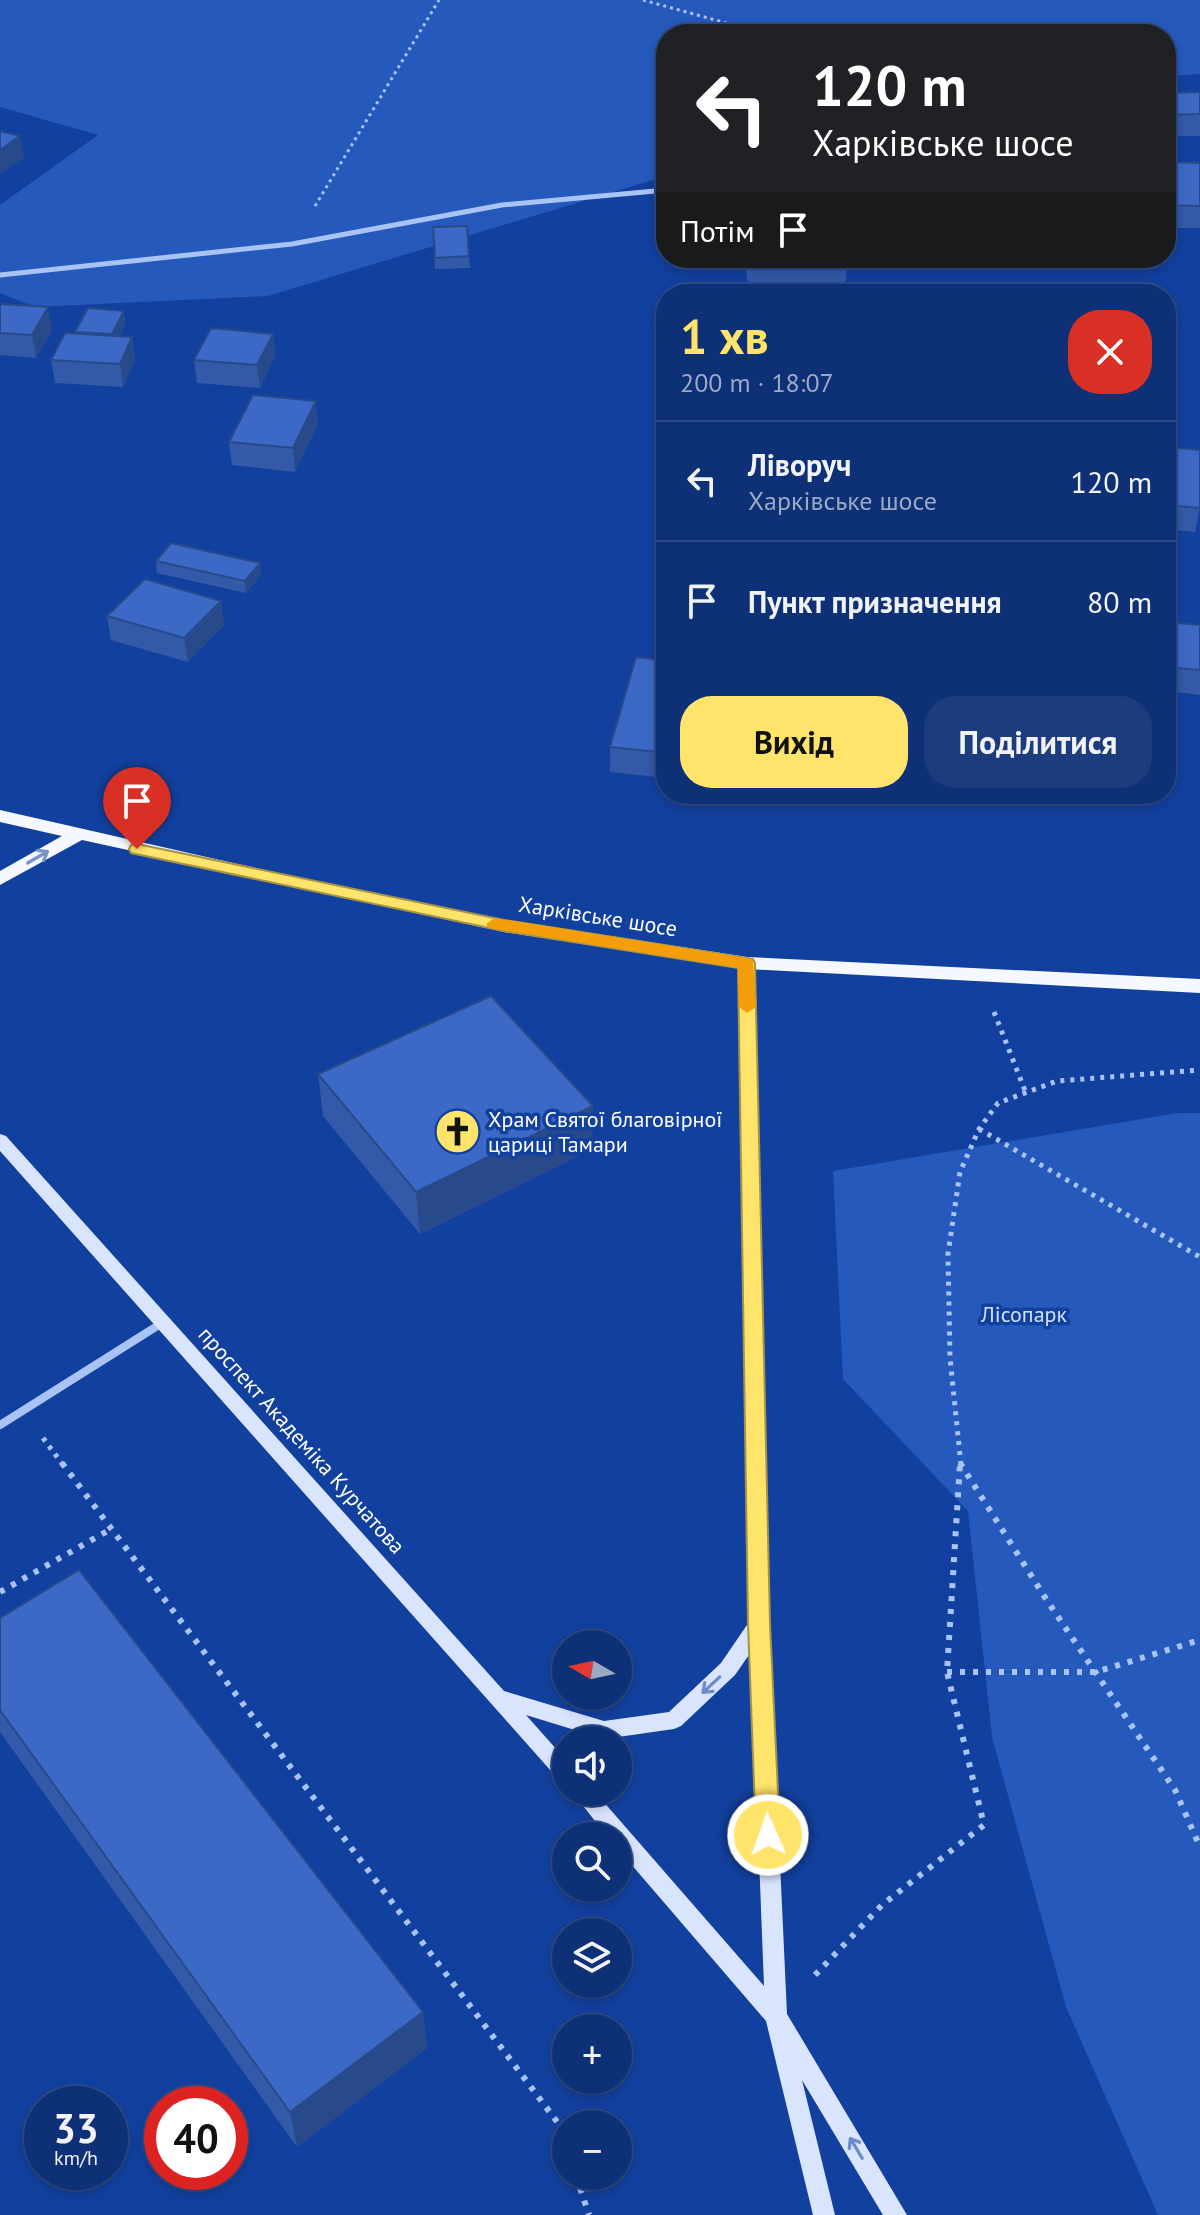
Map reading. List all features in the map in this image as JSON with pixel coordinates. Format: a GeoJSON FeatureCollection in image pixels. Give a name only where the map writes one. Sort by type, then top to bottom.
{"type":"FeatureCollection","features":[{"type":"Feature","properties":{"kind":"main road","name":"Харківське шосе"},"geometry":{"type":"LineString","coordinates":[[0,816],[76,836],[504,926],[747,963],[1200,986]]}},
{"type":"Feature","properties":{"kind":"main road"},"geometry":{"type":"LineString","coordinates":[[0,879],[76,836]]}},
{"type":"Feature","properties":{"kind":"street"},"geometry":{"type":"LineString","coordinates":[[0,275],[292,244],[502,205],[656,191]]}},
{"type":"Feature","properties":{"kind":"street"},"geometry":{"type":"LineString","coordinates":[[747,963],[759,1624],[776,2016],[824,2215]]}},
{"type":"Feature","properties":{"kind":"street","name":"проспект Академіка Курчатова"},"geometry":{"type":"LineString","coordinates":[[0,1140],[552,1758]]}},
{"type":"Feature","properties":{"kind":"street"},"geometry":{"type":"LineString","coordinates":[[0,1425],[162,1323]]}},
{"type":"Feature","properties":{"kind":"street"},"geometry":{"type":"LineString","coordinates":[[501,1699],[604,1730],[674,1720],[728,1669],[759,1624]]}},
{"type":"Feature","properties":{"kind":"street"},"geometry":{"type":"LineString","coordinates":[[594,1806],[776,2016],[896,2215]]}},
{"type":"Feature","properties":{"kind":"path"},"geometry":{"type":"LineString","coordinates":[[292,244],[439,0]]}},
{"type":"Feature","properties":{"kind":"path"},"geometry":{"type":"LineString","coordinates":[[643,0],[730,24]]}},
{"type":"Feature","properties":{"kind":"path"},"geometry":{"type":"LineString","coordinates":[[980,976],[1026,1093]]}},
{"type":"Feature","properties":{"kind":"path"},"geometry":{"type":"LineString","coordinates":[[776,2016],[882,1905],[984,1825],[947,1672],[960,1463],[950,1358],[948,1254],[960,1172],[979,1129],[998,1103],[1057,1081],[1200,1070]]}},
{"type":"Feature","properties":{"kind":"path"},"geometry":{"type":"LineString","coordinates":[[979,1129],[1200,1257]]}},
{"type":"Feature","properties":{"kind":"path"},"geometry":{"type":"LineString","coordinates":[[23,1411],[552,2115]]}},
{"type":"Feature","properties":{"kind":"path"},"geometry":{"type":"LineString","coordinates":[[960,1463],[1175,1790],[1200,1847]]}},
{"type":"Feature","properties":{"kind":"path"},"geometry":{"type":"LineString","coordinates":[[0,1592],[111,1529]]}},
{"type":"Feature","properties":{"kind":"path"},"geometry":{"type":"LineString","coordinates":[[947,1672],[1096,1672],[1200,1640]]}},
{"type":"Feature","properties":{"kind":"path"},"geometry":{"type":"LineString","coordinates":[[581,2190],[589,2215]]}},
{"type":"Feature","properties":{"kind":"green space"},"geometry":{"type":"Polygon","coordinates":[[[0,0],[1200,0],[1200,74],[1176,75],[1176,24],[656,24],[656,179],[268,296],[35,307],[0,293],[0,205],[98,135],[0,107],[0,0]]]}},
{"type":"Feature","properties":{"kind":"green space","name":"Лісопарк"},"geometry":{"type":"Polygon","coordinates":[[[1177,1113],[1200,1113],[1200,2215],[1158,2215],[1066,2007],[992,1737],[968,1511],[843,1379],[833,1171],[1177,1113]]]}},
{"type":"Feature","properties":{"kind":"building"},"geometry":{"type":"Polygon","coordinates":[[[1200,92],[1200,114],[1176,115],[1176,93],[1200,92]]]}},
{"type":"Feature","properties":{"kind":"building"},"geometry":{"type":"Polygon","coordinates":[[[0,131],[20,136],[0,150],[0,131]]]}},
{"type":"Feature","properties":{"kind":"building"},"geometry":{"type":"Polygon","coordinates":[[[1176,162],[1200,163],[1200,206],[1176,205],[1176,162]]]}},
{"type":"Feature","properties":{"kind":"building"},"geometry":{"type":"Polygon","coordinates":[[[467,226],[469,256],[435,258],[433,227],[467,226]]]}},
{"type":"Feature","properties":{"kind":"building"},"geometry":{"type":"Polygon","coordinates":[[[0,304],[48,307],[32,335],[0,333],[0,304]]]}},
{"type":"Feature","properties":{"kind":"building"},"geometry":{"type":"Polygon","coordinates":[[[88,308],[124,311],[112,334],[75,332],[88,308]]]}},
{"type":"Feature","properties":{"kind":"building"},"geometry":{"type":"Polygon","coordinates":[[[211,328],[273,334],[257,365],[194,360],[211,328]]]}},
{"type":"Feature","properties":{"kind":"building"},"geometry":{"type":"Polygon","coordinates":[[[65,333],[132,337],[120,364],[51,360],[65,333]]]}},
{"type":"Feature","properties":{"kind":"building"},"geometry":{"type":"Polygon","coordinates":[[[253,395],[316,401],[293,448],[229,442],[253,395]]]}},
{"type":"Feature","properties":{"kind":"building"},"geometry":{"type":"Polygon","coordinates":[[[1176,448],[1200,450],[1200,508],[1176,506],[1176,448]]]}},
{"type":"Feature","properties":{"kind":"building"},"geometry":{"type":"Polygon","coordinates":[[[171,543],[260,563],[245,581],[156,561],[171,543]]]}},
{"type":"Feature","properties":{"kind":"building"},"geometry":{"type":"Polygon","coordinates":[[[145,579],[221,601],[184,638],[107,616],[145,579]]]}},
{"type":"Feature","properties":{"kind":"building"},"geometry":{"type":"Polygon","coordinates":[[[1176,623],[1200,625],[1200,670],[1176,668],[1176,623]]]}},
{"type":"Feature","properties":{"kind":"building"},"geometry":{"type":"Polygon","coordinates":[[[636,657],[656,660],[656,752],[610,747],[636,657]]]}},
{"type":"Feature","properties":{"kind":"building","name":"Храм Святої благовірної цариці Тамари"},"geometry":{"type":"Polygon","coordinates":[[[491,996],[593,1106],[416,1192],[318,1074],[491,996]]]}},
{"type":"Feature","properties":{"kind":"building"},"geometry":{"type":"Polygon","coordinates":[[[79,1570],[423,2012],[290,2112],[0,1710],[0,1618],[79,1570]]]}},
{"type":"Feature","properties":{"kind":"slow traffic"},"geometry":{"type":"LineString","coordinates":[[495,924],[747,963],[747,1007]]}},
{"type":"Feature","properties":{"kind":"place","name":"Храм Святої благовірної цариці Тамари"},"geometry":{"type":"Point","coordinates":[457,1132]}},
{"type":"Feature","properties":{"kind":"route"},"geometry":{"type":"LineString","coordinates":[[137,849],[504,926],[747,963],[759,1624],[768,1835]]}}]}
